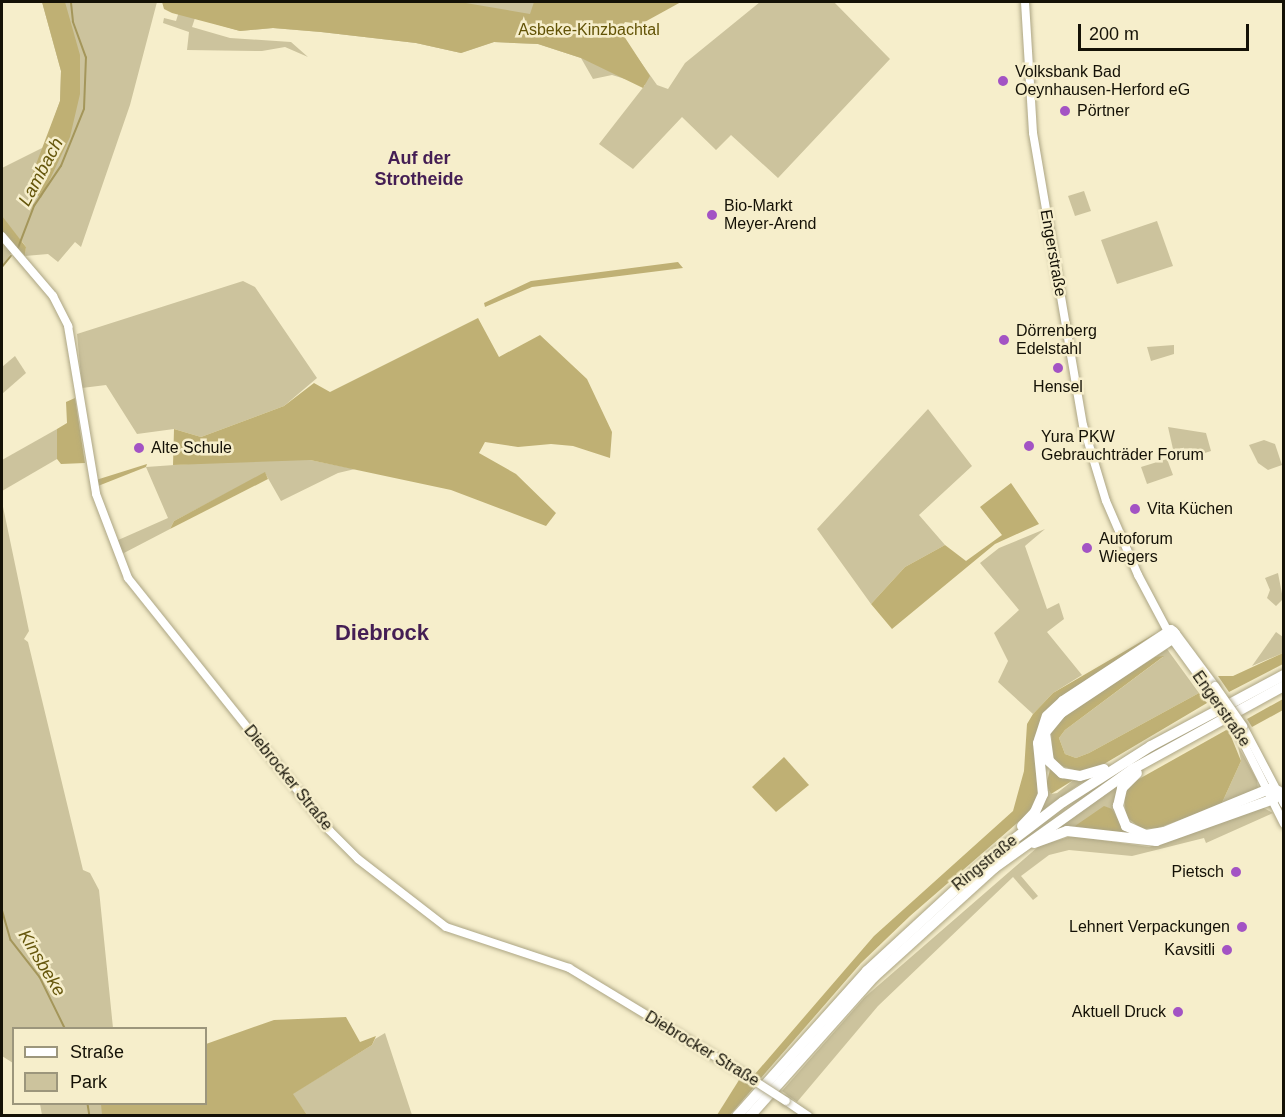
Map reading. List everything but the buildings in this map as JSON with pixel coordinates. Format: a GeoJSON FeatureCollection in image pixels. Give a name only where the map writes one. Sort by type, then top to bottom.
{"type":"FeatureCollection","features":[{"type":"Feature","properties":{"kind":"highway"},"geometry":{"type":"LineString","coordinates":[[1126,762],[1118,761],[1092,775],[1070,776],[1049,761],[1045,733],[1061,713],[1171,634]]}},
{"type":"Feature","properties":{"kind":"highway"},"geometry":{"type":"LineString","coordinates":[[993,856],[1041,802],[1043,774],[1039,733],[1047,716],[1063,701],[1171,634]]}},
{"type":"Feature","properties":{"kind":"highway","name":"Ringstraße"},"geometry":{"type":"LineString","coordinates":[[737,1116],[867,971],[993,856],[1126,762],[1284,675]]}},
{"type":"Feature","properties":{"kind":"highway","name":"Ringstraße"},"geometry":{"type":"LineString","coordinates":[[750,1116],[874,977],[994,868],[1083,802],[1184,738],[1284,686]]}},
{"type":"Feature","properties":{"kind":"highway"},"geometry":{"type":"LineString","coordinates":[[1184,738],[1177,750],[1134,775],[1122,788],[1119,813],[1132,830],[1146,835],[1164,832],[1276,796]]}},
{"type":"Feature","properties":{"kind":"highway"},"geometry":{"type":"LineString","coordinates":[[994,868],[1009,863],[1050,834],[1077,832],[1156,841],[1276,796]]}},
{"type":"Feature","properties":{"kind":"main road","name":"Engerstraße"},"geometry":{"type":"LineString","coordinates":[[1025,2],[1030,110],[1077,399],[1106,501],[1151,599],[1171,634],[1240,728],[1276,796],[1284,824]]}},
{"type":"Feature","properties":{"kind":"main road","name":"Diebrocker Straße"},"geometry":{"type":"LineString","coordinates":[[2,236],[53,296],[68,326],[96,494],[128,578],[329,830],[358,859],[446,927],[569,968],[747,1076],[808,1116]]}},
{"type":"Feature","properties":{"kind":"green space"},"geometry":{"type":"Polygon","coordinates":[[[42,2],[157,2],[130,105],[81,247],[75,242],[58,262],[48,254],[25,256],[26,247],[21,240],[2,266],[2,168],[44,147],[60,101],[61,71],[42,2]]]}},
{"type":"Feature","properties":{"kind":"green space"},"geometry":{"type":"Polygon","coordinates":[[[42,2],[65,2],[80,55],[80,94],[70,137],[41,198],[27,188],[60,101],[61,71],[42,2]]]}},
{"type":"Feature","properties":{"kind":"green space","name":"Asbeke-Kinzbachtal"},"geometry":{"type":"Polygon","coordinates":[[[162,2],[460,2],[530,14],[534,2],[681,2],[641,24],[625,22],[620,30],[650,76],[643,88],[581,58],[538,44],[494,42],[461,53],[416,43],[321,32],[273,28],[240,31],[172,13],[164,9],[162,2]]]}},
{"type":"Feature","properties":{"kind":"green space"},"geometry":{"type":"Polygon","coordinates":[[[182,2],[679,2],[624,22],[618,30],[657,85],[668,89],[685,63],[760,2],[834,2],[890,59],[778,178],[731,135],[716,150],[682,117],[633,169],[599,144],[645,85],[612,75],[593,79],[581,58],[538,44],[494,42],[461,53],[416,43],[321,32],[273,28],[240,31],[195,18],[192,27],[230,38],[291,42],[308,57],[285,47],[262,51],[187,50],[189,32],[163,23],[164,18],[176,21],[182,2]]]}},
{"type":"Feature","properties":{"kind":"green space"},"geometry":{"type":"Polygon","coordinates":[[[1084,191],[1091,211],[1075,216],[1068,196],[1084,191]]]}},
{"type":"Feature","properties":{"kind":"green space"},"geometry":{"type":"Polygon","coordinates":[[[2,216],[26,247],[25,256],[2,231],[2,216]]]}},
{"type":"Feature","properties":{"kind":"green space"},"geometry":{"type":"Polygon","coordinates":[[[1157,221],[1173,266],[1117,284],[1101,240],[1157,221]]]}},
{"type":"Feature","properties":{"kind":"green space"},"geometry":{"type":"Polygon","coordinates":[[[678,262],[683,268],[532,287],[485,307],[484,303],[531,281],[678,262]]]}},
{"type":"Feature","properties":{"kind":"green space"},"geometry":{"type":"Polygon","coordinates":[[[243,281],[255,287],[317,378],[284,406],[201,437],[174,429],[137,434],[106,385],[82,388],[77,334],[243,281]]]}},
{"type":"Feature","properties":{"kind":"green space"},"geometry":{"type":"Polygon","coordinates":[[[478,318],[499,357],[540,335],[587,379],[612,432],[610,458],[573,446],[551,444],[518,447],[485,442],[479,453],[516,474],[556,513],[546,526],[451,490],[310,460],[173,465],[174,429],[201,437],[284,406],[314,383],[330,392],[478,318]]]}},
{"type":"Feature","properties":{"kind":"green space"},"geometry":{"type":"Polygon","coordinates":[[[1174,345],[1174,354],[1151,361],[1147,347],[1174,345]]]}},
{"type":"Feature","properties":{"kind":"green space"},"geometry":{"type":"Polygon","coordinates":[[[15,356],[26,373],[2,394],[2,367],[15,356]]]}},
{"type":"Feature","properties":{"kind":"green space"},"geometry":{"type":"Polygon","coordinates":[[[75,398],[85,463],[61,464],[57,459],[57,429],[67,423],[66,402],[75,398]]]}},
{"type":"Feature","properties":{"kind":"green space"},"geometry":{"type":"Polygon","coordinates":[[[928,409],[972,466],[919,515],[945,545],[905,567],[871,604],[817,529],[928,409]]]}},
{"type":"Feature","properties":{"kind":"green space"},"geometry":{"type":"Polygon","coordinates":[[[1168,427],[1206,433],[1211,451],[1180,461],[1175,458],[1168,427]]]}},
{"type":"Feature","properties":{"kind":"green space"},"geometry":{"type":"Polygon","coordinates":[[[57,429],[57,459],[2,491],[2,460],[57,429]]]}},
{"type":"Feature","properties":{"kind":"green space"},"geometry":{"type":"Polygon","coordinates":[[[1264,440],[1275,444],[1282,465],[1268,470],[1258,463],[1249,445],[1264,440]]]}},
{"type":"Feature","properties":{"kind":"green space"},"geometry":{"type":"Polygon","coordinates":[[[1167,459],[1173,475],[1147,484],[1141,467],[1167,459]]]}},
{"type":"Feature","properties":{"kind":"green space"},"geometry":{"type":"Polygon","coordinates":[[[245,460],[310,460],[355,469],[338,473],[281,501],[265,473],[174,521],[170,529],[122,554],[116,541],[168,518],[146,467],[245,460]]]}},
{"type":"Feature","properties":{"kind":"green space"},"geometry":{"type":"Polygon","coordinates":[[[147,464],[146,467],[98,486],[96,480],[147,464]]]}},
{"type":"Feature","properties":{"kind":"green space"},"geometry":{"type":"Polygon","coordinates":[[[265,472],[268,479],[170,529],[174,521],[265,472]]]}},
{"type":"Feature","properties":{"kind":"green space"},"geometry":{"type":"Polygon","coordinates":[[[1011,483],[1039,524],[995,544],[892,629],[871,604],[905,567],[945,545],[966,561],[1002,535],[980,507],[1011,483]]]}},
{"type":"Feature","properties":{"kind":"green space"},"geometry":{"type":"Polygon","coordinates":[[[2,502],[29,631],[24,639],[28,642],[83,870],[90,873],[99,890],[113,1027],[12,1027],[12,1062],[2,1056],[2,502]]]}},
{"type":"Feature","properties":{"kind":"green space"},"geometry":{"type":"Polygon","coordinates":[[[1045,529],[1025,546],[1047,609],[1059,603],[1064,619],[1047,632],[1082,675],[1053,693],[1033,714],[998,682],[1008,661],[994,633],[1019,610],[980,563],[999,548],[1045,529]]]}},
{"type":"Feature","properties":{"kind":"green space"},"geometry":{"type":"Polygon","coordinates":[[[1278,573],[1283,599],[1276,606],[1267,598],[1270,590],[1265,578],[1278,573]]]}},
{"type":"Feature","properties":{"kind":"green space"},"geometry":{"type":"Polygon","coordinates":[[[1276,632],[1283,637],[1283,653],[1252,666],[1276,632]]]}},
{"type":"Feature","properties":{"kind":"green space"},"geometry":{"type":"Polygon","coordinates":[[[1156,633],[1047,709],[1034,738],[1038,799],[1031,811],[910,916],[861,963],[761,1078],[755,1074],[874,936],[1013,811],[1024,771],[1027,724],[1033,714],[1053,693],[1156,633]]]}},
{"type":"Feature","properties":{"kind":"green space"},"geometry":{"type":"Polygon","coordinates":[[[1167,649],[1199,693],[1089,753],[1076,758],[1065,754],[1059,738],[1065,730],[1163,657],[1155,657],[1167,649]]]}},
{"type":"Feature","properties":{"kind":"green space"},"geometry":{"type":"Polygon","coordinates":[[[1283,653],[1283,664],[1229,692],[1218,676],[1233,676],[1283,653]]]}},
{"type":"Feature","properties":{"kind":"green space"},"geometry":{"type":"Polygon","coordinates":[[[1164,656],[1065,730],[1059,738],[1065,754],[1076,758],[1089,753],[1199,693],[1207,703],[1104,764],[1080,772],[1059,765],[1053,757],[1051,732],[1067,714],[1155,657],[1164,656]]]}},
{"type":"Feature","properties":{"kind":"green space"},"geometry":{"type":"Polygon","coordinates":[[[1283,699],[1283,710],[1252,727],[1247,719],[1283,699]]]}},
{"type":"Feature","properties":{"kind":"green space"},"geometry":{"type":"Polygon","coordinates":[[[1228,729],[1241,761],[1221,805],[1158,828],[1142,829],[1126,817],[1124,795],[1130,784],[1228,729]]]}},
{"type":"Feature","properties":{"kind":"green space"},"geometry":{"type":"Polygon","coordinates":[[[1238,746],[1257,780],[1258,789],[1221,805],[1241,761],[1238,746]]]}},
{"type":"Feature","properties":{"kind":"green space"},"geometry":{"type":"Polygon","coordinates":[[[784,757],[809,785],[776,812],[752,787],[784,757]]]}},
{"type":"Feature","properties":{"kind":"green space"},"geometry":{"type":"Polygon","coordinates":[[[1051,766],[1075,779],[1051,794],[1046,785],[1051,766]]]}},
{"type":"Feature","properties":{"kind":"green space"},"geometry":{"type":"Polygon","coordinates":[[[1088,778],[1037,814],[1046,785],[1051,794],[1057,793],[1075,779],[1088,778]]]}},
{"type":"Feature","properties":{"kind":"green space"},"geometry":{"type":"Polygon","coordinates":[[[1122,783],[1114,805],[1117,821],[1112,809],[1090,830],[1051,831],[1122,783]]]}},
{"type":"Feature","properties":{"kind":"green space"},"geometry":{"type":"Polygon","coordinates":[[[1104,806],[1112,809],[1124,830],[1138,837],[1075,826],[1104,806]]]}},
{"type":"Feature","properties":{"kind":"green space"},"geometry":{"type":"Polygon","coordinates":[[[1262,807],[1273,813],[1206,843],[1204,838],[1132,856],[1069,850],[1049,855],[1021,876],[1038,896],[1033,900],[1013,877],[878,1006],[797,1102],[782,1091],[865,997],[1039,846],[1072,836],[1149,847],[1262,807]]]}},
{"type":"Feature","properties":{"kind":"green space"},"geometry":{"type":"Polygon","coordinates":[[[346,1017],[360,1042],[376,1036],[372,1045],[293,1094],[307,1115],[102,1115],[101,1105],[207,1105],[207,1044],[274,1020],[346,1017]]]}},
{"type":"Feature","properties":{"kind":"green space"},"geometry":{"type":"Polygon","coordinates":[[[385,1033],[412,1115],[307,1115],[292,1094],[372,1045],[375,1039],[385,1033]]]}},
{"type":"Feature","properties":{"kind":"green space"},"geometry":{"type":"Polygon","coordinates":[[[739,1080],[754,1087],[730,1115],[717,1115],[739,1080]]]}},
{"type":"Feature","properties":{"kind":"green space"},"geometry":{"type":"Polygon","coordinates":[[[40,1105],[109,1105],[110,1115],[42,1115],[40,1105]]]}},
{"type":"Feature","properties":{"kind":"waterway","name":"Lambach"},"geometry":{"type":"LineString","coordinates":[[18,248],[34,206],[61,166],[84,109],[86,58],[73,22],[71,2]]}},
{"type":"Feature","properties":{"kind":"waterway","name":"Lambach"},"geometry":{"type":"LineString","coordinates":[[2,267],[11,256]]}},
{"type":"Feature","properties":{"kind":"waterway","name":"Kinsbeke"},"geometry":{"type":"LineString","coordinates":[[2,909],[11,940],[40,977],[65,1027]]}},
{"type":"Feature","properties":{"kind":"waterway","name":"Kinsbeke"},"geometry":{"type":"LineString","coordinates":[[88,1105],[90,1116]]}},
{"type":"Feature","properties":{"kind":"place","name":"Volksbank Bad Oeynhausen-Herford eG"},"geometry":{"type":"Point","coordinates":[1003,81]}},
{"type":"Feature","properties":{"kind":"place","name":"Pörtner"},"geometry":{"type":"Point","coordinates":[1065,111]}},
{"type":"Feature","properties":{"kind":"place","name":"Bio-Markt Meyer-Arend"},"geometry":{"type":"Point","coordinates":[712,215]}},
{"type":"Feature","properties":{"kind":"place","name":"Dörrenberg Edelstahl"},"geometry":{"type":"Point","coordinates":[1004,340]}},
{"type":"Feature","properties":{"kind":"place","name":"Hensel"},"geometry":{"type":"Point","coordinates":[1058,368]}},
{"type":"Feature","properties":{"kind":"place","name":"Yura PKW Gebrauchträder Forum"},"geometry":{"type":"Point","coordinates":[1029,446]}},
{"type":"Feature","properties":{"kind":"place","name":"Alte Schule"},"geometry":{"type":"Point","coordinates":[139,448]}},
{"type":"Feature","properties":{"kind":"place","name":"Vita Küchen"},"geometry":{"type":"Point","coordinates":[1135,509]}},
{"type":"Feature","properties":{"kind":"place","name":"Autoforum Wiegers"},"geometry":{"type":"Point","coordinates":[1087,548]}},
{"type":"Feature","properties":{"kind":"place","name":"Pietsch"},"geometry":{"type":"Point","coordinates":[1236,872]}},
{"type":"Feature","properties":{"kind":"place","name":"Lehnert Verpackungen"},"geometry":{"type":"Point","coordinates":[1242,927]}},
{"type":"Feature","properties":{"kind":"place","name":"Kavsitli"},"geometry":{"type":"Point","coordinates":[1227,950]}},
{"type":"Feature","properties":{"kind":"place","name":"Aktuell Druck"},"geometry":{"type":"Point","coordinates":[1178,1012]}},
{"type":"Feature","properties":{"kind":"district","name":"Auf der Strotheide"},"geometry":{"type":"Point","coordinates":[419,169]}},
{"type":"Feature","properties":{"kind":"district","name":"Diebrock"},"geometry":{"type":"Point","coordinates":[382,633]}}]}
